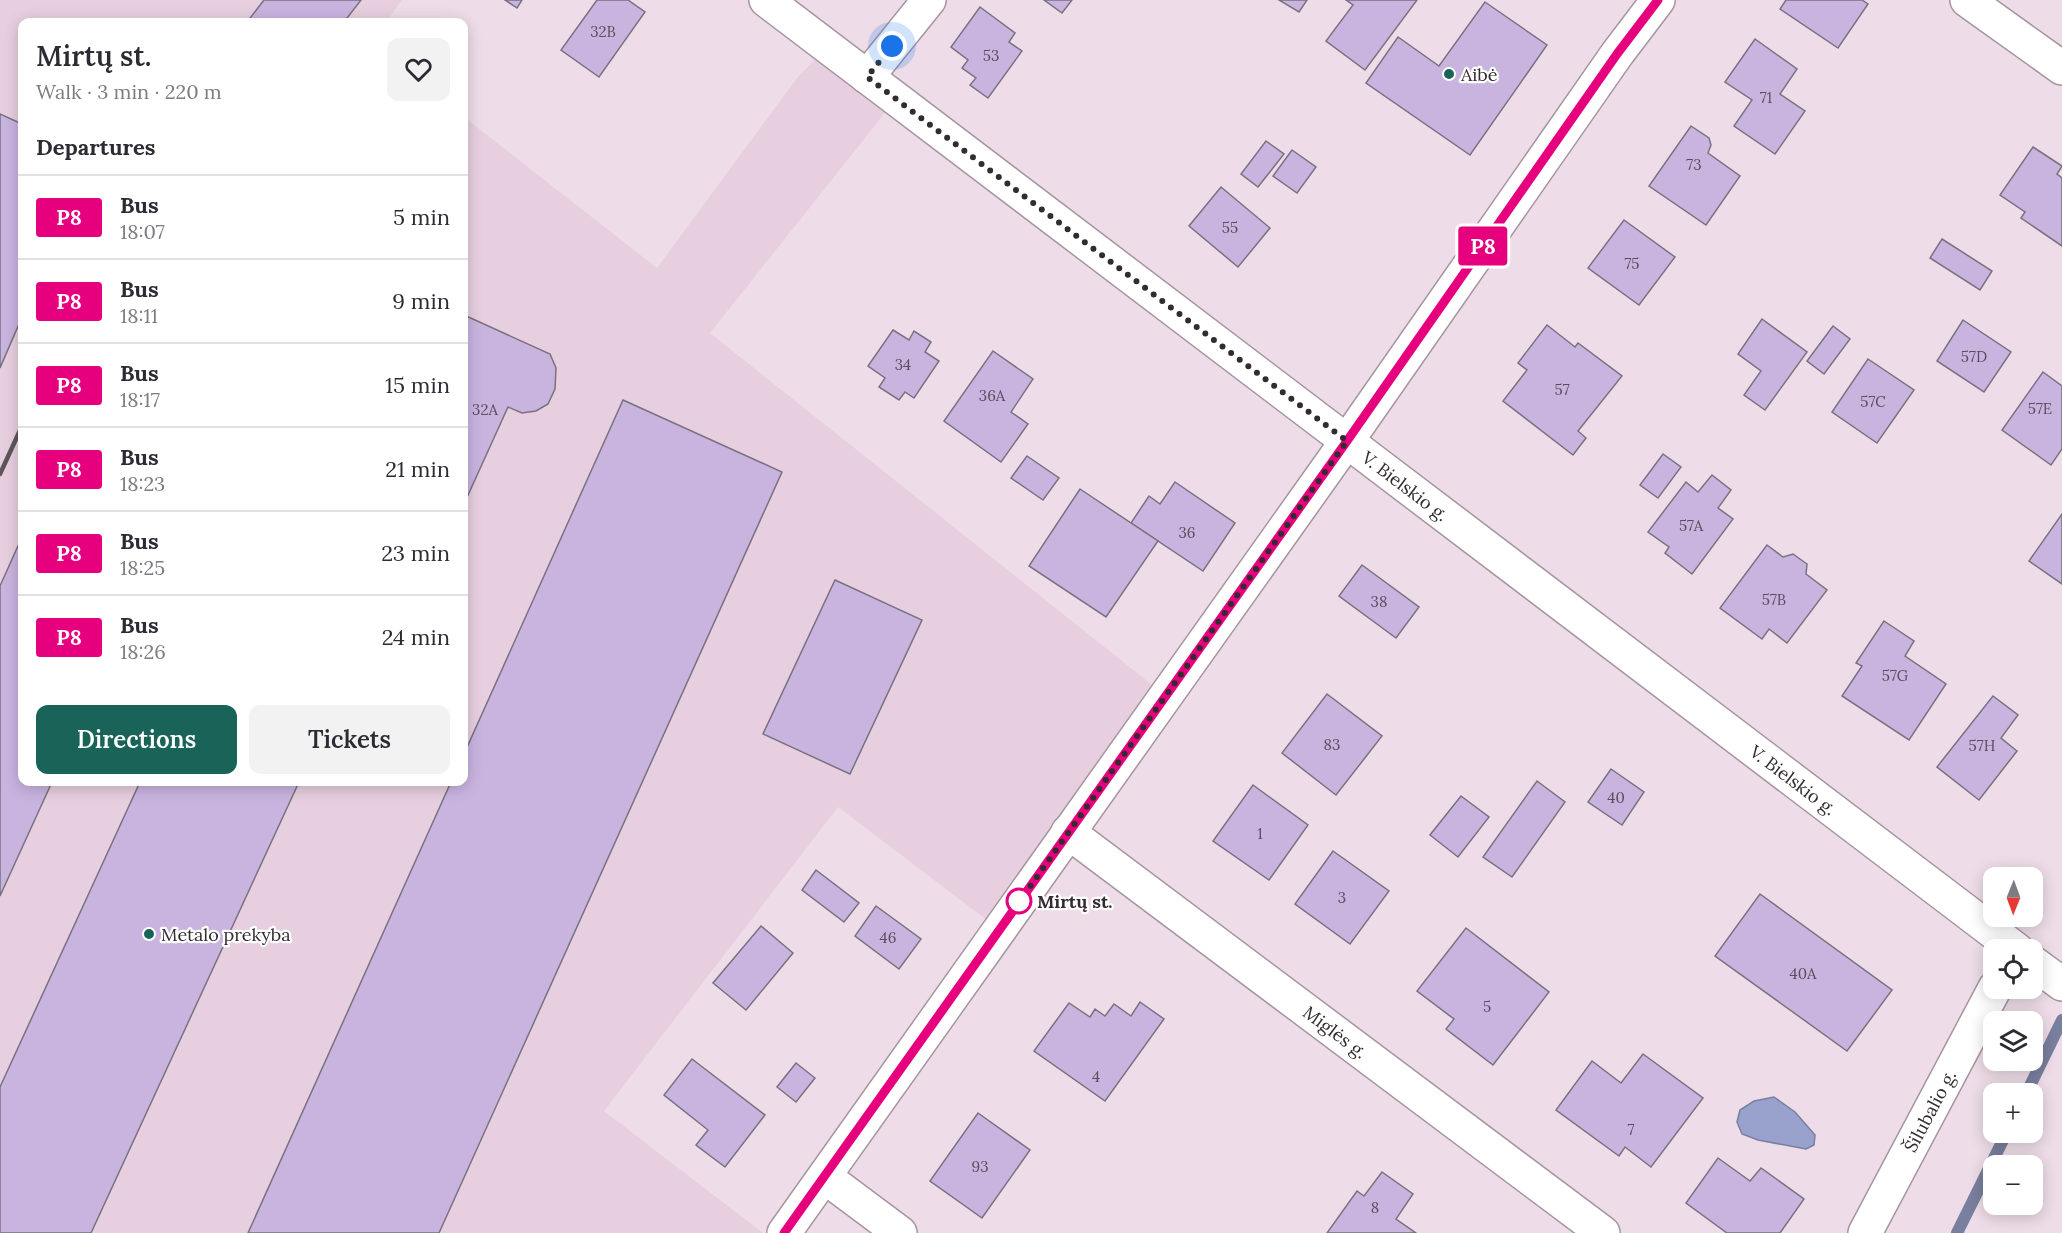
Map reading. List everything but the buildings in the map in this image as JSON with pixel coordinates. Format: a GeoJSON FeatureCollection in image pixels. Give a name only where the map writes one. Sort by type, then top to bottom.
{"type":"FeatureCollection","features":[{"type":"Feature","properties":{"kind":"street","name":"V. Bielskio g."},"geometry":{"type":"LineString","coordinates":[[766,0],[2003,939]]}},
{"type":"Feature","properties":{"kind":"street"},"geometry":{"type":"LineString","coordinates":[[867,77],[929,0]]}},
{"type":"Feature","properties":{"kind":"street"},"geometry":{"type":"LineString","coordinates":[[784,1233],[1347,441],[1617,54],[1658,0]]}},
{"type":"Feature","properties":{"kind":"street"},"geometry":{"type":"LineString","coordinates":[[1967,0],[2062,68]]}},
{"type":"Feature","properties":{"kind":"street","name":"Miglės g."},"geometry":{"type":"LineString","coordinates":[[1068,832],[1602,1233]]}},
{"type":"Feature","properties":{"kind":"street","name":"Šilubalio g."},"geometry":{"type":"LineString","coordinates":[[1865,1233],[1989,999]]}},
{"type":"Feature","properties":{"kind":"street"},"geometry":{"type":"LineString","coordinates":[[825,1177],[900,1233]]}},
{"type":"Feature","properties":{"kind":"shaded area"},"geometry":{"type":"Polygon","coordinates":[[[0,0],[402,0],[389,18],[18,18],[18,786],[468,786],[468,120],[657,268],[797,78],[827,47],[896,99],[710,333],[1166,696],[1000,930],[838,807],[604,1111],[763,1233],[0,1233],[0,0]]]}},
{"type":"Feature","properties":{"kind":"water"},"geometry":{"type":"Polygon","coordinates":[[[1774,1097],[1795,1112],[1815,1135],[1814,1145],[1806,1149],[1758,1140],[1742,1134],[1737,1122],[1740,1110],[1754,1101],[1774,1097]]]}},
{"type":"Feature","properties":{"kind":"waterway"},"geometry":{"type":"LineString","coordinates":[[2031,1083],[2062,1020]]}},
{"type":"Feature","properties":{"kind":"waterway"},"geometry":{"type":"LineString","coordinates":[[1957,1233],[2002,1143]]}},
{"type":"Feature","properties":{"kind":"railway"},"geometry":{"type":"LineString","coordinates":[[0,474],[18,435]]}},
{"type":"Feature","properties":{"kind":"bus line","name":"P8"},"geometry":{"type":"LineString","coordinates":[[784,1233],[1167,696],[1617,54],[1658,0]]}},
{"type":"Feature","properties":{"kind":"place","name":"Aibė"},"geometry":{"type":"Point","coordinates":[1449,74]}},
{"type":"Feature","properties":{"kind":"place","name":"Mirtų st."},"geometry":{"type":"Point","coordinates":[1019,901]}},
{"type":"Feature","properties":{"kind":"place","name":"Metalo prekyba"},"geometry":{"type":"Point","coordinates":[149,934]}},
{"type":"Feature","properties":{"kind":"route"},"geometry":{"type":"LineString","coordinates":[[892,46],[867,77],[1347,441],[1014,909],[1019,901]]}}]}
